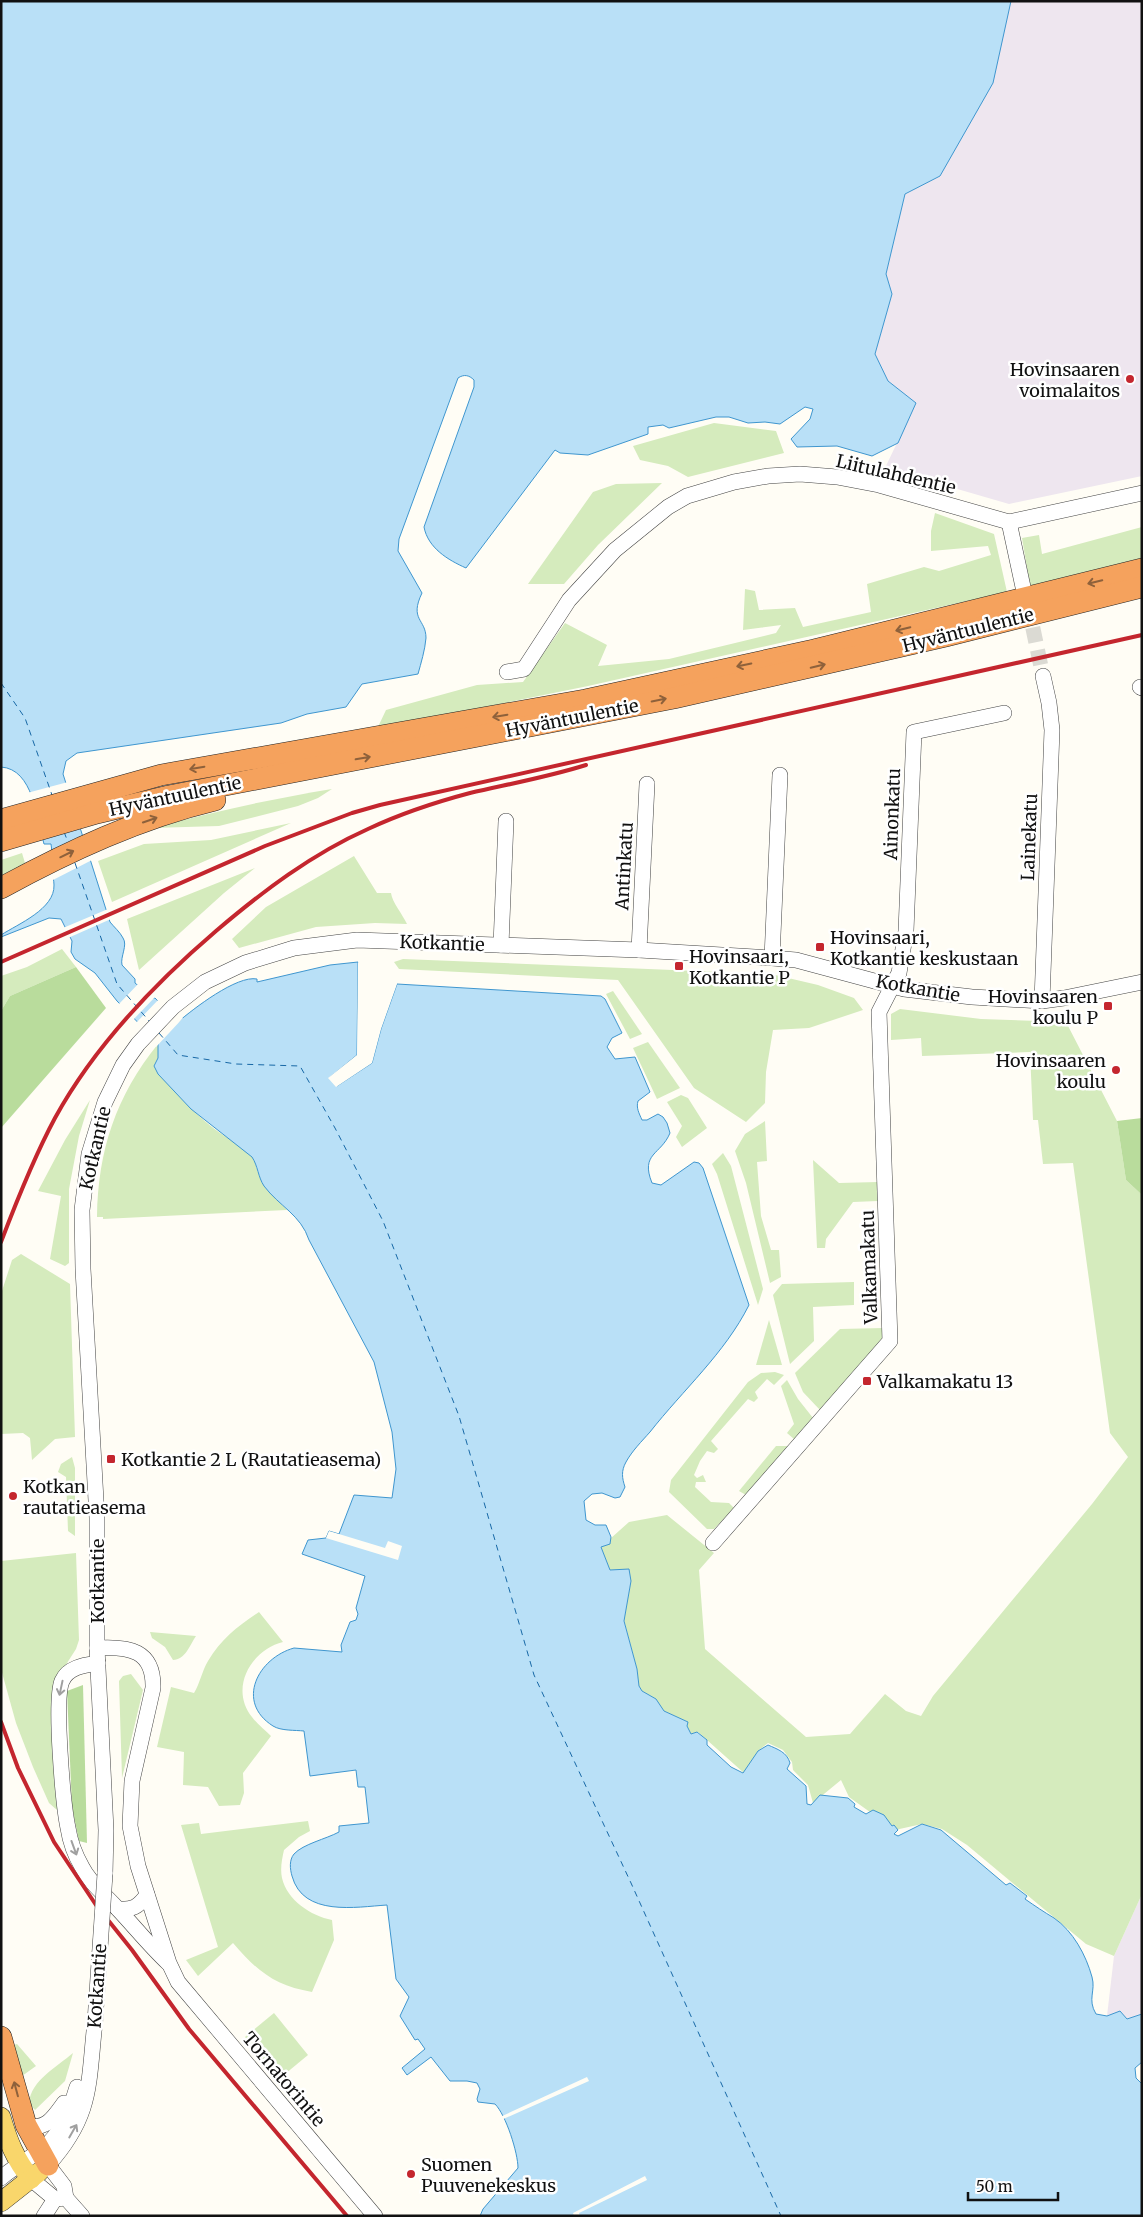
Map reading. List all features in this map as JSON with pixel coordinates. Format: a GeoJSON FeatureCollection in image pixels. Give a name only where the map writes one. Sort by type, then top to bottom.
{"type":"FeatureCollection","features":[{"type":"Feature","properties":{"kind":"highway","name":"Hyväntuulentie"},"geometry":{"type":"LineString","coordinates":[[94,803],[169,796],[683,696],[946,636],[1140,583]]}},
{"type":"Feature","properties":{"kind":"highway","name":"Hyväntuulentie"},"geometry":{"type":"LineString","coordinates":[[8,826],[94,803],[160,775],[514,713],[670,682],[916,626],[1140,583]]}},
{"type":"Feature","properties":{"kind":"highway"},"geometry":{"type":"LineString","coordinates":[[1,888],[104,836],[193,806],[254,792],[315,767]]}},
{"type":"Feature","properties":{"kind":"highway"},"geometry":{"type":"LineString","coordinates":[[1,2037],[26,2125],[43,2158]]}},
{"type":"Feature","properties":{"kind":"main road"},"geometry":{"type":"LineString","coordinates":[[1,2117],[8,2142],[25,2172]]}},
{"type":"Feature","properties":{"kind":"main road","name":"Kotkantie"},"geometry":{"type":"LineString","coordinates":[[1,2202],[25,2172],[43,2158]]}},
{"type":"Feature","properties":{"kind":"street","name":"Liitulahdentie"},"geometry":{"type":"LineString","coordinates":[[508,672],[524,669],[569,600],[615,550],[668,507],[687,496],[734,482],[768,476],[800,474],[837,477],[879,485],[1009,522],[1142,494]]}},
{"type":"Feature","properties":{"kind":"street"},"geometry":{"type":"LineString","coordinates":[[1009,522],[1024,587]]}},
{"type":"Feature","properties":{"kind":"street","name":"Lainekatu"},"geometry":{"type":"LineString","coordinates":[[1042,1000],[1052,730],[1043,676]]}},
{"type":"Feature","properties":{"kind":"street","name":"Ainonkatu"},"geometry":{"type":"LineString","coordinates":[[892,986],[899,974],[906,931],[914,732],[1004,713]]}},
{"type":"Feature","properties":{"kind":"street"},"geometry":{"type":"LineString","coordinates":[[772,958],[780,775]]}},
{"type":"Feature","properties":{"kind":"street","name":"Antinkatu"},"geometry":{"type":"LineString","coordinates":[[639,950],[647,784]]}},
{"type":"Feature","properties":{"kind":"street"},"geometry":{"type":"LineString","coordinates":[[501,945],[506,822]]}},
{"type":"Feature","properties":{"kind":"street","name":"Kotkantie"},"geometry":{"type":"LineString","coordinates":[[43,2158],[66,2144],[82,2116],[89,2092],[96,2022],[105,1874],[106,1830],[98,1655],[97,1518],[83,1269],[82,1210],[84,1180],[96,1127],[114,1082],[138,1044],[190,992],[226,971],[270,954],[294,948],[357,940],[639,950],[796,960],[892,986],[937,994],[1042,1000],[1064,998],[1142,982]]}},
{"type":"Feature","properties":{"kind":"street","name":"Valkamakatu"},"geometry":{"type":"LineString","coordinates":[[713,1543],[890,1341],[879,1012],[892,986]]}},
{"type":"Feature","properties":{"kind":"street","name":"Tornatorintie"},"geometry":{"type":"LineString","coordinates":[[169,1963],[134,1929],[118,1909],[88,1878],[81,1866],[68,1830],[64,1802],[59,1697],[62,1681],[67,1673],[98,1655],[117,1647],[131,1649],[144,1657],[151,1665],[154,1673],[153,1688],[132,1781],[129,1807],[130,1826],[138,1866],[169,1963],[178,1982],[375,2216]]}},
{"type":"Feature","properties":{"kind":"street"},"geometry":{"type":"LineString","coordinates":[[118,1909],[130,1910],[139,1905],[147,1895]]}},
{"type":"Feature","properties":{"kind":"street","name":"Kotkantie"},"geometry":{"type":"LineString","coordinates":[[26,2125],[33,2127],[48,2123],[77,2087],[91,2062]]}},
{"type":"Feature","properties":{"kind":"street","name":"Kotkantie"},"geometry":{"type":"LineString","coordinates":[[43,2158],[66,2118],[77,2087]]}},
{"type":"Feature","properties":{"kind":"street"},"geometry":{"type":"LineString","coordinates":[[43,2158],[64,2186],[60,2199],[44,2216]]}},
{"type":"Feature","properties":{"kind":"street"},"geometry":{"type":"LineString","coordinates":[[1,2178],[25,2172],[82,2216]]}},
{"type":"Feature","properties":{"kind":"shaded area"},"geometry":{"type":"Polygon","coordinates":[[[1011,1],[1142,1],[1142,476],[1009,504],[885,468],[916,403],[888,381],[875,354],[892,294],[886,274],[905,194],[940,176],[1011,1]]]}},
{"type":"Feature","properties":{"kind":"shaded area"},"geometry":{"type":"Polygon","coordinates":[[[1142,1894],[1142,2014],[1127,2019],[1107,2016],[1114,1956],[1142,1894]]]}},
{"type":"Feature","properties":{"kind":"green space"},"geometry":{"type":"Polygon","coordinates":[[[714,423],[776,431],[784,453],[688,477],[668,466],[640,460],[633,446],[714,423]]]}},
{"type":"Feature","properties":{"kind":"green space"},"geometry":{"type":"Polygon","coordinates":[[[662,483],[598,545],[564,584],[528,584],[593,492],[616,484],[662,483]]]}},
{"type":"Feature","properties":{"kind":"green space"},"geometry":{"type":"Polygon","coordinates":[[[935,513],[994,534],[1007,592],[588,686],[377,729],[386,710],[477,685],[523,682],[565,623],[607,645],[598,666],[669,659],[776,633],[781,625],[743,630],[745,589],[755,591],[759,610],[795,608],[803,627],[871,612],[867,584],[924,567],[939,571],[991,555],[988,546],[931,551],[931,531],[935,513]]]}},
{"type":"Feature","properties":{"kind":"green space"},"geometry":{"type":"Polygon","coordinates":[[[1142,527],[1142,558],[1030,586],[1022,538],[1039,535],[1042,554],[1142,527]]]}},
{"type":"Feature","properties":{"kind":"green space"},"geometry":{"type":"Polygon","coordinates":[[[332,789],[318,798],[298,806],[219,826],[152,828],[242,806],[332,789]]]}},
{"type":"Feature","properties":{"kind":"green space"},"geometry":{"type":"Polygon","coordinates":[[[291,823],[112,902],[98,861],[144,844],[211,840],[291,823]]]}},
{"type":"Feature","properties":{"kind":"green space"},"geometry":{"type":"Polygon","coordinates":[[[22,853],[25,863],[1,876],[1,860],[22,853]]]}},
{"type":"Feature","properties":{"kind":"green space"},"geometry":{"type":"Polygon","coordinates":[[[354,856],[377,893],[391,893],[407,924],[375,923],[316,927],[239,948],[232,939],[266,907],[354,856]]]}},
{"type":"Feature","properties":{"kind":"green space"},"geometry":{"type":"Polygon","coordinates":[[[255,868],[224,893],[139,970],[127,919],[255,868]]]}},
{"type":"Feature","properties":{"kind":"green space"},"geometry":{"type":"Polygon","coordinates":[[[62,949],[76,967],[10,996],[1,1011],[1,976],[27,967],[62,949]]]}},
{"type":"Feature","properties":{"kind":"green space"},"geometry":{"type":"Polygon","coordinates":[[[403,959],[771,974],[818,985],[854,998],[863,1010],[809,1028],[773,1030],[766,1072],[765,1103],[746,1122],[694,1088],[618,980],[399,969],[394,962],[403,959]]]}},
{"type":"Feature","properties":{"kind":"green space"},"geometry":{"type":"Polygon","coordinates":[[[76,967],[106,1008],[1,1128],[1,1011],[10,996],[76,967]]]}},
{"type":"Feature","properties":{"kind":"green space"},"geometry":{"type":"Polygon","coordinates":[[[613,991],[642,1034],[630,1039],[606,994],[613,991]]]}},
{"type":"Feature","properties":{"kind":"green space"},"geometry":{"type":"Polygon","coordinates":[[[900,1009],[981,1019],[1066,1022],[1117,1121],[1126,1180],[1142,1195],[1142,1894],[1114,1956],[1086,1944],[967,1845],[942,1829],[922,1824],[895,1830],[849,1797],[841,1780],[813,1803],[808,1785],[793,1770],[792,1762],[783,1750],[768,1743],[758,1751],[744,1773],[698,1732],[691,1734],[687,1726],[688,1722],[664,1711],[656,1699],[642,1691],[639,1686],[637,1669],[624,1620],[631,1581],[618,1571],[610,1570],[601,1547],[629,1522],[667,1515],[714,1553],[699,1570],[705,1649],[806,1737],[850,1734],[885,1694],[906,1711],[921,1716],[933,1696],[1092,1504],[1128,1457],[1110,1433],[1073,1163],[1043,1164],[1038,1120],[1033,1120],[1030,1052],[922,1056],[921,1038],[891,1040],[891,1014],[900,1009]]]}},
{"type":"Feature","properties":{"kind":"green space"},"geometry":{"type":"Polygon","coordinates":[[[648,1042],[680,1088],[657,1099],[633,1048],[648,1042]]]}},
{"type":"Feature","properties":{"kind":"green space"},"geometry":{"type":"Polygon","coordinates":[[[158,1044],[158,1058],[154,1066],[182,1099],[204,1120],[247,1151],[254,1160],[265,1184],[287,1210],[103,1219],[103,1217],[97,1217],[101,1169],[112,1125],[131,1084],[158,1044]]]}},
{"type":"Feature","properties":{"kind":"green space"},"geometry":{"type":"Polygon","coordinates":[[[681,1095],[688,1098],[707,1128],[682,1147],[676,1137],[682,1126],[667,1102],[681,1095]]]}},
{"type":"Feature","properties":{"kind":"green space"},"geometry":{"type":"Polygon","coordinates":[[[90,1100],[79,1136],[69,1189],[69,1263],[65,1266],[50,1259],[61,1196],[38,1191],[65,1140],[90,1100]]]}},
{"type":"Feature","properties":{"kind":"green space"},"geometry":{"type":"Polygon","coordinates":[[[1142,1118],[1142,1195],[1126,1180],[1117,1121],[1142,1118]]]}},
{"type":"Feature","properties":{"kind":"green space"},"geometry":{"type":"Polygon","coordinates":[[[765,1121],[767,1161],[757,1162],[761,1216],[771,1250],[779,1250],[781,1277],[770,1283],[746,1183],[735,1151],[745,1134],[765,1121]]]}},
{"type":"Feature","properties":{"kind":"green space"},"geometry":{"type":"Polygon","coordinates":[[[723,1153],[731,1166],[763,1289],[758,1305],[717,1174],[712,1164],[723,1153]]]}},
{"type":"Feature","properties":{"kind":"green space"},"geometry":{"type":"Polygon","coordinates":[[[813,1160],[839,1183],[878,1182],[878,1201],[853,1202],[826,1239],[825,1248],[817,1248],[813,1160]]]}},
{"type":"Feature","properties":{"kind":"green space"},"geometry":{"type":"Polygon","coordinates":[[[21,1254],[70,1284],[75,1437],[55,1439],[32,1460],[30,1438],[23,1433],[1,1434],[1,1294],[12,1260],[21,1254]]]}},
{"type":"Feature","properties":{"kind":"green space"},"geometry":{"type":"Polygon","coordinates":[[[854,1282],[854,1305],[813,1307],[814,1341],[790,1364],[773,1295],[782,1284],[854,1282]]]}},
{"type":"Feature","properties":{"kind":"green space"},"geometry":{"type":"Polygon","coordinates":[[[769,1320],[782,1365],[756,1365],[769,1320]]]}},
{"type":"Feature","properties":{"kind":"green space"},"geometry":{"type":"Polygon","coordinates":[[[883,1328],[882,1340],[820,1410],[803,1392],[795,1373],[840,1329],[883,1328]]]}},
{"type":"Feature","properties":{"kind":"green space"},"geometry":{"type":"Polygon","coordinates":[[[775,1372],[784,1375],[774,1385],[767,1379],[755,1392],[758,1398],[754,1402],[748,1399],[711,1441],[718,1449],[714,1453],[707,1451],[700,1461],[694,1475],[697,1478],[703,1475],[706,1482],[696,1482],[695,1487],[711,1502],[729,1503],[734,1508],[714,1529],[707,1529],[669,1492],[671,1480],[748,1382],[761,1373],[775,1372]]]}},
{"type":"Feature","properties":{"kind":"green space"},"geometry":{"type":"Polygon","coordinates":[[[787,1380],[798,1399],[813,1418],[794,1439],[787,1433],[794,1424],[781,1386],[787,1380]]]}},
{"type":"Feature","properties":{"kind":"green space"},"geometry":{"type":"Polygon","coordinates":[[[776,1446],[788,1446],[746,1495],[739,1491],[776,1446]]]}},
{"type":"Feature","properties":{"kind":"green space"},"geometry":{"type":"Polygon","coordinates":[[[72,1457],[75,1468],[75,1536],[68,1531],[66,1477],[58,1472],[61,1464],[72,1457]]]}},
{"type":"Feature","properties":{"kind":"green space"},"geometry":{"type":"Polygon","coordinates":[[[76,1553],[79,1640],[76,1649],[60,1674],[56,1695],[57,1810],[49,1803],[33,1767],[16,1723],[1,1669],[1,1561],[76,1553]]]}},
{"type":"Feature","properties":{"kind":"green space"},"geometry":{"type":"Polygon","coordinates":[[[259,1612],[283,1642],[261,1653],[253,1662],[243,1683],[243,1694],[245,1706],[252,1717],[271,1736],[243,1773],[244,1793],[240,1805],[219,1806],[208,1787],[183,1785],[184,1752],[157,1747],[171,1687],[194,1693],[213,1653],[238,1627],[259,1612]]]}},
{"type":"Feature","properties":{"kind":"green space"},"geometry":{"type":"Polygon","coordinates":[[[150,1632],[196,1636],[184,1655],[173,1660],[165,1647],[152,1638],[150,1632]]]}},
{"type":"Feature","properties":{"kind":"green space"},"geometry":{"type":"Polygon","coordinates":[[[131,1674],[143,1690],[122,1778],[119,1681],[123,1676],[131,1674]]]}},
{"type":"Feature","properties":{"kind":"green space"},"geometry":{"type":"Polygon","coordinates":[[[83,1685],[87,1843],[79,1841],[72,1807],[67,1691],[83,1685]]]}},
{"type":"Feature","properties":{"kind":"green space"},"geometry":{"type":"Polygon","coordinates":[[[308,1821],[310,1831],[299,1837],[284,1850],[281,1871],[285,1886],[294,1900],[308,1911],[332,1920],[334,1940],[312,1992],[287,1986],[268,1976],[250,1962],[233,1943],[198,1976],[186,1960],[218,1947],[181,1825],[199,1823],[201,1834],[308,1821]]]}},
{"type":"Feature","properties":{"kind":"green space"},"geometry":{"type":"Polygon","coordinates":[[[274,2013],[308,2055],[279,2079],[245,2037],[274,2013]]]}},
{"type":"Feature","properties":{"kind":"green space"},"geometry":{"type":"Polygon","coordinates":[[[17,2044],[36,2066],[22,2076],[14,2045],[17,2044]]]}},
{"type":"Feature","properties":{"kind":"green space"},"geometry":{"type":"Polygon","coordinates":[[[73,2053],[65,2081],[35,2110],[29,2103],[34,2087],[73,2053]]]}},
{"type":"Feature","properties":{"kind":"water"},"geometry":{"type":"Polygon","coordinates":[[[1,1],[1011,1],[993,83],[940,176],[905,194],[886,274],[892,294],[875,354],[888,381],[916,403],[898,443],[872,456],[837,446],[797,447],[791,439],[810,419],[813,409],[805,407],[780,424],[765,422],[748,423],[729,417],[716,417],[669,428],[663,425],[648,427],[648,434],[588,455],[560,453],[555,450],[466,568],[452,561],[434,547],[424,527],[474,387],[474,380],[472,378],[462,376],[458,378],[399,539],[398,551],[422,593],[417,609],[426,638],[418,674],[362,684],[346,707],[307,714],[281,723],[77,753],[66,761],[63,774],[110,922],[124,941],[122,965],[135,979],[135,983],[155,998],[178,1022],[216,994],[238,982],[257,979],[257,982],[330,965],[358,962],[357,1055],[329,1078],[337,1086],[372,1063],[381,1029],[397,984],[601,996],[605,999],[622,1033],[612,1038],[607,1047],[615,1059],[635,1057],[650,1092],[638,1101],[637,1104],[642,1120],[647,1120],[658,1114],[667,1123],[670,1133],[650,1160],[648,1166],[652,1183],[661,1185],[694,1162],[699,1163],[703,1168],[749,1305],[739,1323],[716,1355],[628,1458],[623,1468],[625,1487],[620,1497],[615,1498],[602,1493],[592,1494],[584,1501],[586,1520],[595,1525],[606,1525],[611,1537],[610,1544],[601,1547],[610,1570],[629,1569],[631,1581],[624,1621],[637,1669],[639,1686],[642,1691],[656,1699],[664,1711],[688,1722],[687,1726],[691,1734],[697,1732],[707,1740],[707,1745],[731,1767],[743,1773],[758,1751],[768,1745],[789,1759],[790,1763],[787,1769],[806,1786],[807,1804],[811,1805],[820,1795],[848,1798],[855,1804],[854,1807],[866,1814],[873,1810],[884,1815],[892,1826],[894,1825],[898,1830],[894,1834],[898,1836],[922,1824],[941,1830],[1006,1885],[1010,1883],[1027,1896],[1025,1899],[1061,1923],[1078,1944],[1089,1969],[1093,1982],[1092,2004],[1096,2014],[1107,2016],[1120,2011],[1127,2019],[1142,2014],[1142,2062],[1135,2068],[1136,2078],[1142,2084],[1142,2216],[480,2216],[483,2209],[518,2168],[514,2144],[507,2125],[495,2104],[478,2102],[480,2089],[477,2083],[450,2081],[431,2057],[407,2075],[402,2068],[425,2049],[418,2039],[415,2040],[400,2016],[409,1997],[396,1979],[387,1905],[346,1908],[332,1907],[319,1904],[307,1898],[298,1889],[290,1868],[291,1859],[298,1850],[339,1832],[339,1826],[369,1823],[365,1787],[358,1787],[356,1770],[310,1776],[304,1731],[284,1730],[273,1726],[262,1716],[255,1705],[253,1693],[262,1671],[270,1661],[281,1653],[294,1648],[342,1652],[341,1645],[350,1622],[356,1620],[358,1614],[356,1608],[365,1576],[302,1554],[308,1540],[326,1538],[329,1531],[339,1534],[354,1495],[392,1498],[396,1469],[392,1432],[374,1362],[301,1224],[264,1186],[252,1157],[191,1109],[158,1074],[154,1066],[158,1058],[158,1043],[117,1001],[95,973],[75,959],[71,952],[72,941],[61,919],[49,918],[1,937],[1,935],[26,921],[42,908],[53,894],[54,885],[46,853],[52,852],[51,844],[44,844],[32,796],[20,776],[12,770],[1,767],[1,1]]]}},
{"type":"Feature","properties":{"kind":"pier"},"geometry":{"type":"Polygon","coordinates":[[[68,782],[82,827],[40,840],[27,793],[68,782]]]}},
{"type":"Feature","properties":{"kind":"pier"},"geometry":{"type":"Polygon","coordinates":[[[85,838],[92,860],[51,881],[45,858],[85,838]]]}},
{"type":"Feature","properties":{"kind":"pier"},"geometry":{"type":"Polygon","coordinates":[[[108,909],[111,919],[68,938],[63,928],[108,909]]]}},
{"type":"Feature","properties":{"kind":"pier"},"geometry":{"type":"Polygon","coordinates":[[[358,962],[360,963],[359,1056],[332,1078],[337,1083],[370,1061],[378,1028],[395,983],[397,984],[381,1029],[372,1063],[336,1087],[328,1078],[357,1055],[358,962]]]}},
{"type":"Feature","properties":{"kind":"pier"},"geometry":{"type":"Polygon","coordinates":[[[139,983],[153,996],[156,996],[133,1020],[118,1005],[139,983]]]}},
{"type":"Feature","properties":{"kind":"pier"},"geometry":{"type":"Polygon","coordinates":[[[159,999],[178,1019],[181,1016],[183,1018],[156,1047],[135,1024],[159,999]]]}},
{"type":"Feature","properties":{"kind":"pier"},"geometry":{"type":"Polygon","coordinates":[[[329,1531],[385,1548],[388,1541],[402,1546],[398,1560],[326,1538],[329,1531]]]}},
{"type":"Feature","properties":{"kind":"pier"},"geometry":{"type":"Polygon","coordinates":[[[587,2077],[589,2081],[501,2120],[500,2117],[587,2077]]]}},
{"type":"Feature","properties":{"kind":"pier"},"geometry":{"type":"Polygon","coordinates":[[[645,2176],[647,2180],[579,2213],[580,2216],[574,2216],[573,2213],[645,2176]]]}},
{"type":"Feature","properties":{"kind":"ferry route"},"geometry":{"type":"LineString","coordinates":[[1,683],[25,718],[52,795]]}},
{"type":"Feature","properties":{"kind":"ferry route"},"geometry":{"type":"LineString","coordinates":[[64,832],[68,842]]}},
{"type":"Feature","properties":{"kind":"ferry route"},"geometry":{"type":"LineString","coordinates":[[75,863],[117,984],[150,1022]]}},
{"type":"Feature","properties":{"kind":"ferry route"},"geometry":{"type":"LineString","coordinates":[[159,1033],[178,1055],[236,1064],[300,1066],[335,1128],[383,1221],[459,1416],[534,1675],[631,1883],[781,2216]]}},
{"type":"Feature","properties":{"kind":"tunnel"},"geometry":{"type":"LineString","coordinates":[[1028,605],[1043,676]]}},
{"type":"Feature","properties":{"kind":"railway"},"geometry":{"type":"LineString","coordinates":[[1,962],[265,846],[352,813],[380,805],[1142,635]]}},
{"type":"Feature","properties":{"kind":"railway"},"geometry":{"type":"LineString","coordinates":[[1,1242],[47,1133],[88,1065],[148,994],[193,951],[234,916],[289,874],[327,850],[380,824],[418,809],[470,793],[543,777],[586,765]]}},
{"type":"Feature","properties":{"kind":"railway"},"geometry":{"type":"LineString","coordinates":[[1,1722],[18,1768],[54,1842],[96,1905],[132,1950],[189,2029],[347,2216]]}},
{"type":"Feature","properties":{"kind":"place","name":"Hovinsaaren voimalaitos"},"geometry":{"type":"Point","coordinates":[1130,379]}},
{"type":"Feature","properties":{"kind":"place","name":"Hovinsaari, Kotkantie keskustaan"},"geometry":{"type":"Point","coordinates":[820,947]}},
{"type":"Feature","properties":{"kind":"place","name":"Hovinsaari, Kotkantie P"},"geometry":{"type":"Point","coordinates":[679,966]}},
{"type":"Feature","properties":{"kind":"place","name":"Hovinsaaren koulu P"},"geometry":{"type":"Point","coordinates":[1108,1006]}},
{"type":"Feature","properties":{"kind":"place","name":"Hovinsaaren koulu"},"geometry":{"type":"Point","coordinates":[1116,1070]}},
{"type":"Feature","properties":{"kind":"place","name":"Valkamakatu 13"},"geometry":{"type":"Point","coordinates":[867,1381]}},
{"type":"Feature","properties":{"kind":"place","name":"Kotkantie 2 L (Rautatieasema)"},"geometry":{"type":"Point","coordinates":[111,1459]}},
{"type":"Feature","properties":{"kind":"place","name":"Kotkan rautatieasema"},"geometry":{"type":"Point","coordinates":[13,1496]}},
{"type":"Feature","properties":{"kind":"place","name":"Suomen Puuvenekeskus"},"geometry":{"type":"Point","coordinates":[411,2174]}}]}
